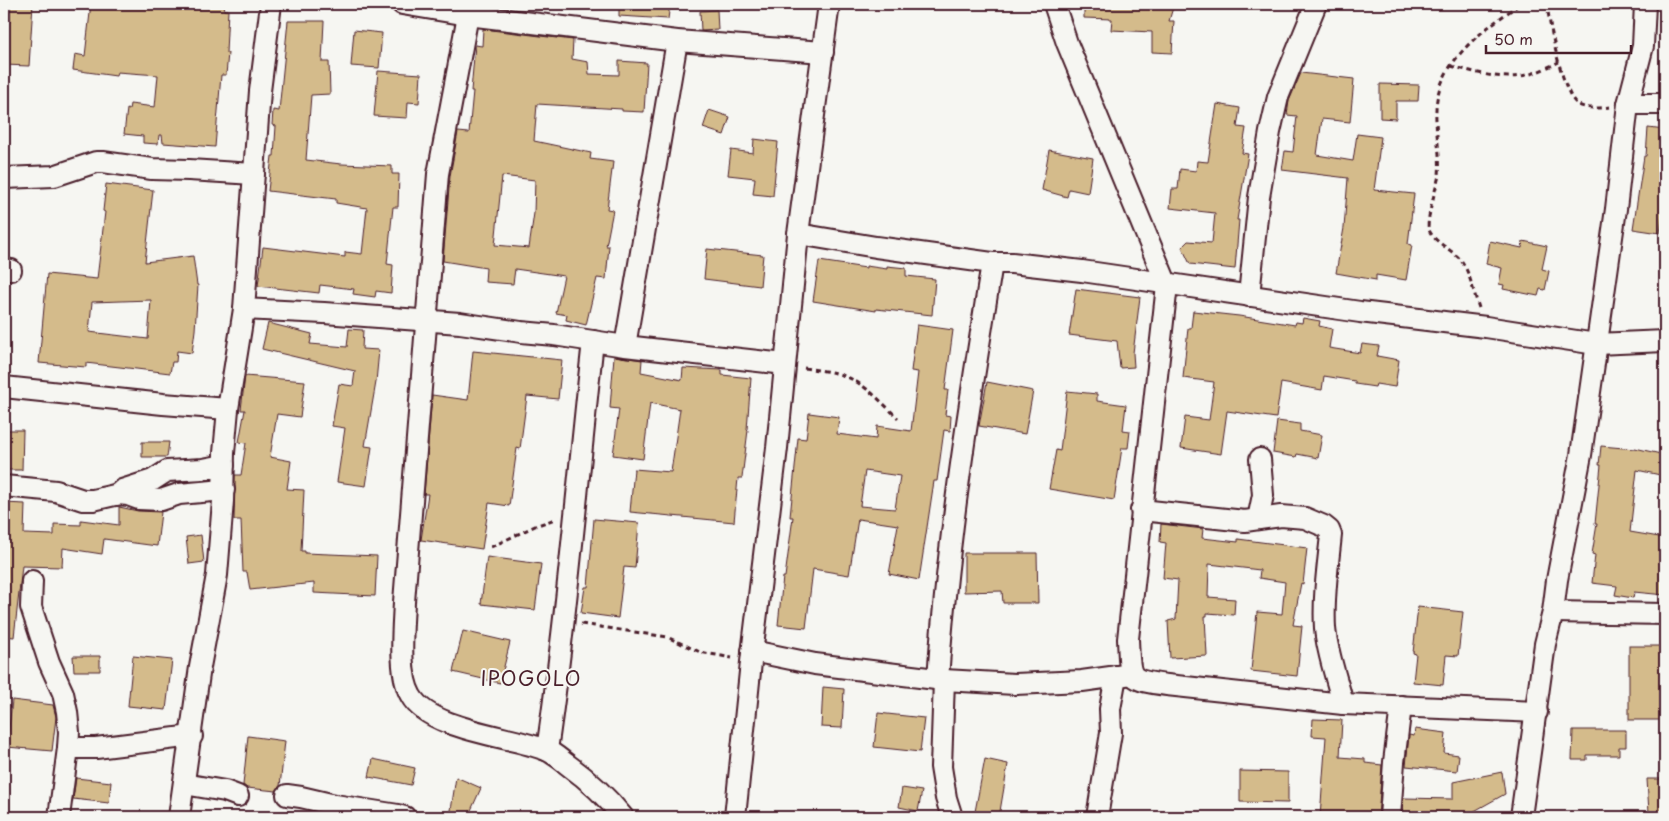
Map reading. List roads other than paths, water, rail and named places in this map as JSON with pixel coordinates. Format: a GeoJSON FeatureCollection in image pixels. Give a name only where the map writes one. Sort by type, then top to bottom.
{"type":"FeatureCollection","features":[{"type":"Feature","properties":{"kind":"street"},"geometry":{"type":"LineString","coordinates":[[179,817],[192,736],[200,667],[217,575],[228,409],[244,309],[260,91],[271,4]]}},
{"type":"Feature","properties":{"kind":"street"},"geometry":{"type":"LineString","coordinates":[[402,4],[468,15],[497,11],[677,41],[823,52]]}},
{"type":"Feature","properties":{"kind":"street"},"geometry":{"type":"LineString","coordinates":[[735,817],[751,657],[777,448],[798,234],[829,4]]}},
{"type":"Feature","properties":{"kind":"street"},"geometry":{"type":"LineString","coordinates":[[1054,4],[1067,43],[1136,214],[1167,285],[1141,510],[1128,639],[1129,659],[1110,709],[1110,733],[1097,817]]}},
{"type":"Feature","properties":{"kind":"street"},"geometry":{"type":"LineString","coordinates":[[1250,296],[1259,197],[1270,132],[1281,89],[1316,4]]}},
{"type":"Feature","properties":{"kind":"street"},"geometry":{"type":"LineString","coordinates":[[1522,817],[1544,644],[1553,612],[1557,580],[1581,456],[1616,209],[1628,104],[1643,46],[1646,4]]}},
{"type":"Feature","properties":{"kind":"street"},"geometry":{"type":"LineString","coordinates":[[468,15],[438,174],[404,602],[403,670],[410,695],[418,706],[429,714],[445,721],[547,750],[607,797],[623,817]]}},
{"type":"Feature","properties":{"kind":"street"},"geometry":{"type":"LineString","coordinates":[[625,346],[677,41]]}},
{"type":"Feature","properties":{"kind":"street"},"geometry":{"type":"LineString","coordinates":[[1628,104],[1665,104]]}},
{"type":"Feature","properties":{"kind":"street"},"geometry":{"type":"LineString","coordinates":[[4,178],[49,177],[89,164],[103,162],[152,169],[254,174]]}},
{"type":"Feature","properties":{"kind":"street"},"geometry":{"type":"LineString","coordinates":[[798,234],[876,248],[992,264],[1012,264],[1082,271],[1167,285],[1360,312],[1486,327],[1596,344],[1665,341]]}},
{"type":"Feature","properties":{"kind":"street"},"geometry":{"type":"LineString","coordinates":[[952,817],[946,798],[941,767],[941,680],[945,600],[978,341],[992,264]]}},
{"type":"Feature","properties":{"kind":"street"},"geometry":{"type":"LineString","coordinates":[[244,309],[460,323],[625,346],[785,364]]}},
{"type":"Feature","properties":{"kind":"street"},"geometry":{"type":"LineString","coordinates":[[547,750],[558,678],[593,341]]}},
{"type":"Feature","properties":{"kind":"street"},"geometry":{"type":"LineString","coordinates":[[4,387],[228,409]]}},
{"type":"Feature","properties":{"kind":"street"},"geometry":{"type":"LineString","coordinates":[[1258,519],[1262,495],[1260,459]]}},
{"type":"Feature","properties":{"kind":"street"},"geometry":{"type":"LineString","coordinates":[[117,495],[122,490],[153,480],[167,471],[203,470],[224,465]]}},
{"type":"Feature","properties":{"kind":"street"},"geometry":{"type":"LineString","coordinates":[[4,486],[56,491],[83,500],[128,495],[139,499],[161,500],[179,494],[224,490]]}},
{"type":"Feature","properties":{"kind":"street"},"geometry":{"type":"LineString","coordinates":[[1141,510],[1245,521],[1281,516],[1305,518],[1324,526],[1330,532],[1325,628],[1327,644],[1343,704]]}},
{"type":"Feature","properties":{"kind":"street"},"geometry":{"type":"LineString","coordinates":[[32,581],[31,606],[49,662],[63,693],[69,732],[59,817]]}},
{"type":"Feature","properties":{"kind":"street"},"geometry":{"type":"LineString","coordinates":[[1553,612],[1665,614]]}},
{"type":"Feature","properties":{"kind":"street"},"geometry":{"type":"LineString","coordinates":[[751,657],[941,680],[1015,684],[1082,682],[1124,675],[1141,682],[1167,686],[1343,704],[1536,712]]}},
{"type":"Feature","properties":{"kind":"street"},"geometry":{"type":"LineString","coordinates":[[1390,817],[1401,706]]}},
{"type":"Feature","properties":{"kind":"street"},"geometry":{"type":"LineString","coordinates":[[68,748],[96,748],[192,736]]}},
{"type":"Feature","properties":{"kind":"street"},"geometry":{"type":"LineString","coordinates":[[184,784],[225,791],[238,796]]}},
{"type":"Feature","properties":{"kind":"street"},"geometry":{"type":"LineString","coordinates":[[286,795],[371,814],[405,817]]}},
{"type":"Feature","properties":{"kind":"district","name":"IPOGOLO"},"geometry":{"type":"Point","coordinates":[531,678]}}]}
